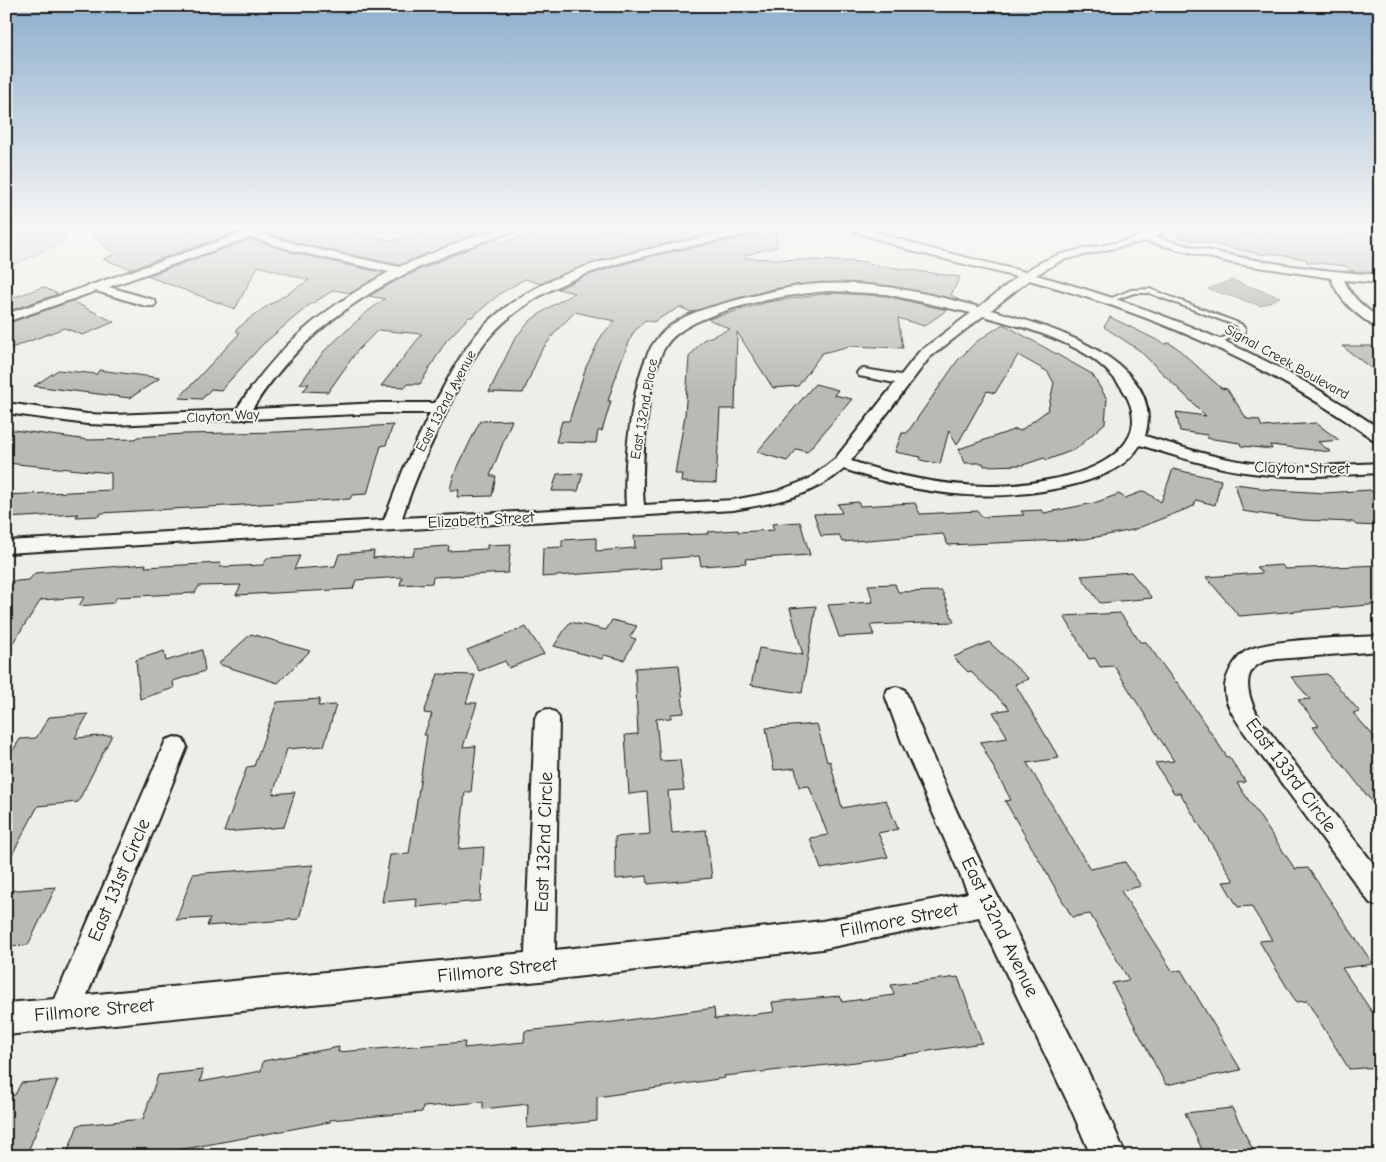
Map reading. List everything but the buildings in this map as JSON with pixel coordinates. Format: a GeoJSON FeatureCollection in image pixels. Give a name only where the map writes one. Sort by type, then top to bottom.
{"type":"FeatureCollection","features":[{"type":"Feature","properties":{"kind":"street"},"geometry":{"type":"LineString","coordinates":[[6,318],[107,283]]}},
{"type":"Feature","properties":{"kind":"street"},"geometry":{"type":"LineString","coordinates":[[240,416],[262,381],[295,345],[343,305],[379,283]]}},
{"type":"Feature","properties":{"kind":"street","name":"East 132nd Avenue"},"geometry":{"type":"LineString","coordinates":[[392,525],[399,497],[412,466],[460,371],[479,340],[501,318],[541,290],[556,283]]}},
{"type":"Feature","properties":{"kind":"street","name":"Elizabeth Street"},"geometry":{"type":"LineString","coordinates":[[6,547],[635,512],[733,505],[779,497],[815,483],[841,463],[905,380],[912,367],[929,350],[1017,283]]}},
{"type":"Feature","properties":{"kind":"street","name":"Signal Creek Boulevard"},"geometry":{"type":"LineString","coordinates":[[1052,283],[1110,300],[1169,321],[1217,342],[1297,383],[1380,437]]}},
{"type":"Feature","properties":{"kind":"street"},"geometry":{"type":"LineString","coordinates":[[1338,283],[1340,290],[1350,302],[1380,324]]}},
{"type":"Feature","properties":{"kind":"street"},"geometry":{"type":"LineString","coordinates":[[96,287],[150,303]]}},
{"type":"Feature","properties":{"kind":"street","name":"East 132nd Place"},"geometry":{"type":"LineString","coordinates":[[635,512],[634,464],[651,361],[660,342],[685,323],[713,311],[782,292],[822,288],[887,290],[980,311]]}},
{"type":"Feature","properties":{"kind":"street"},"geometry":{"type":"LineString","coordinates":[[841,463],[892,479],[922,485],[950,489],[1014,490],[1042,487],[1095,472],[1124,456],[1137,439],[1141,418],[1139,403],[1127,383],[1113,369],[1089,351],[1062,338],[980,311]]}},
{"type":"Feature","properties":{"kind":"street"},"geometry":{"type":"LineString","coordinates":[[864,373],[905,380]]}},
{"type":"Feature","properties":{"kind":"street","name":"Clayton Way"},"geometry":{"type":"LineString","coordinates":[[6,408],[87,419],[113,420],[240,416],[381,408],[441,408]]}},
{"type":"Feature","properties":{"kind":"street","name":"Clayton Street"},"geometry":{"type":"LineString","coordinates":[[1137,439],[1210,460],[1261,470],[1314,472],[1380,468]]}},
{"type":"Feature","properties":{"kind":"street","name":"East 133rd Circle"},"geometry":{"type":"LineString","coordinates":[[1380,643],[1277,651],[1255,656],[1248,661],[1238,676],[1236,691],[1243,711],[1252,726],[1380,894]]}},
{"type":"Feature","properties":{"kind":"street","name":"East 132nd Avenue"},"geometry":{"type":"LineString","coordinates":[[896,695],[914,742],[986,903],[1080,1090],[1109,1156]]}},
{"type":"Feature","properties":{"kind":"street","name":"East 132nd Circle"},"geometry":{"type":"LineString","coordinates":[[540,966],[547,718]]}},
{"type":"Feature","properties":{"kind":"street","name":"East 131st Circle"},"geometry":{"type":"LineString","coordinates":[[64,1014],[175,747]]}},
{"type":"Feature","properties":{"kind":"street","name":"Fillmore Street"},"geometry":{"type":"LineString","coordinates":[[6,1019],[540,966],[822,935],[986,903]]}},
{"type":"Feature","properties":{"kind":"lane"},"geometry":{"type":"LineString","coordinates":[[1110,300],[1133,291],[1150,291],[1239,325],[1242,329],[1242,332],[1217,342]]}},
{"type":"Feature","properties":{"kind":"shaded area"},"geometry":{"type":"Polygon","coordinates":[[[1223,283],[1240,283],[1280,297],[1261,306],[1208,289],[1223,283]]]}}]}
